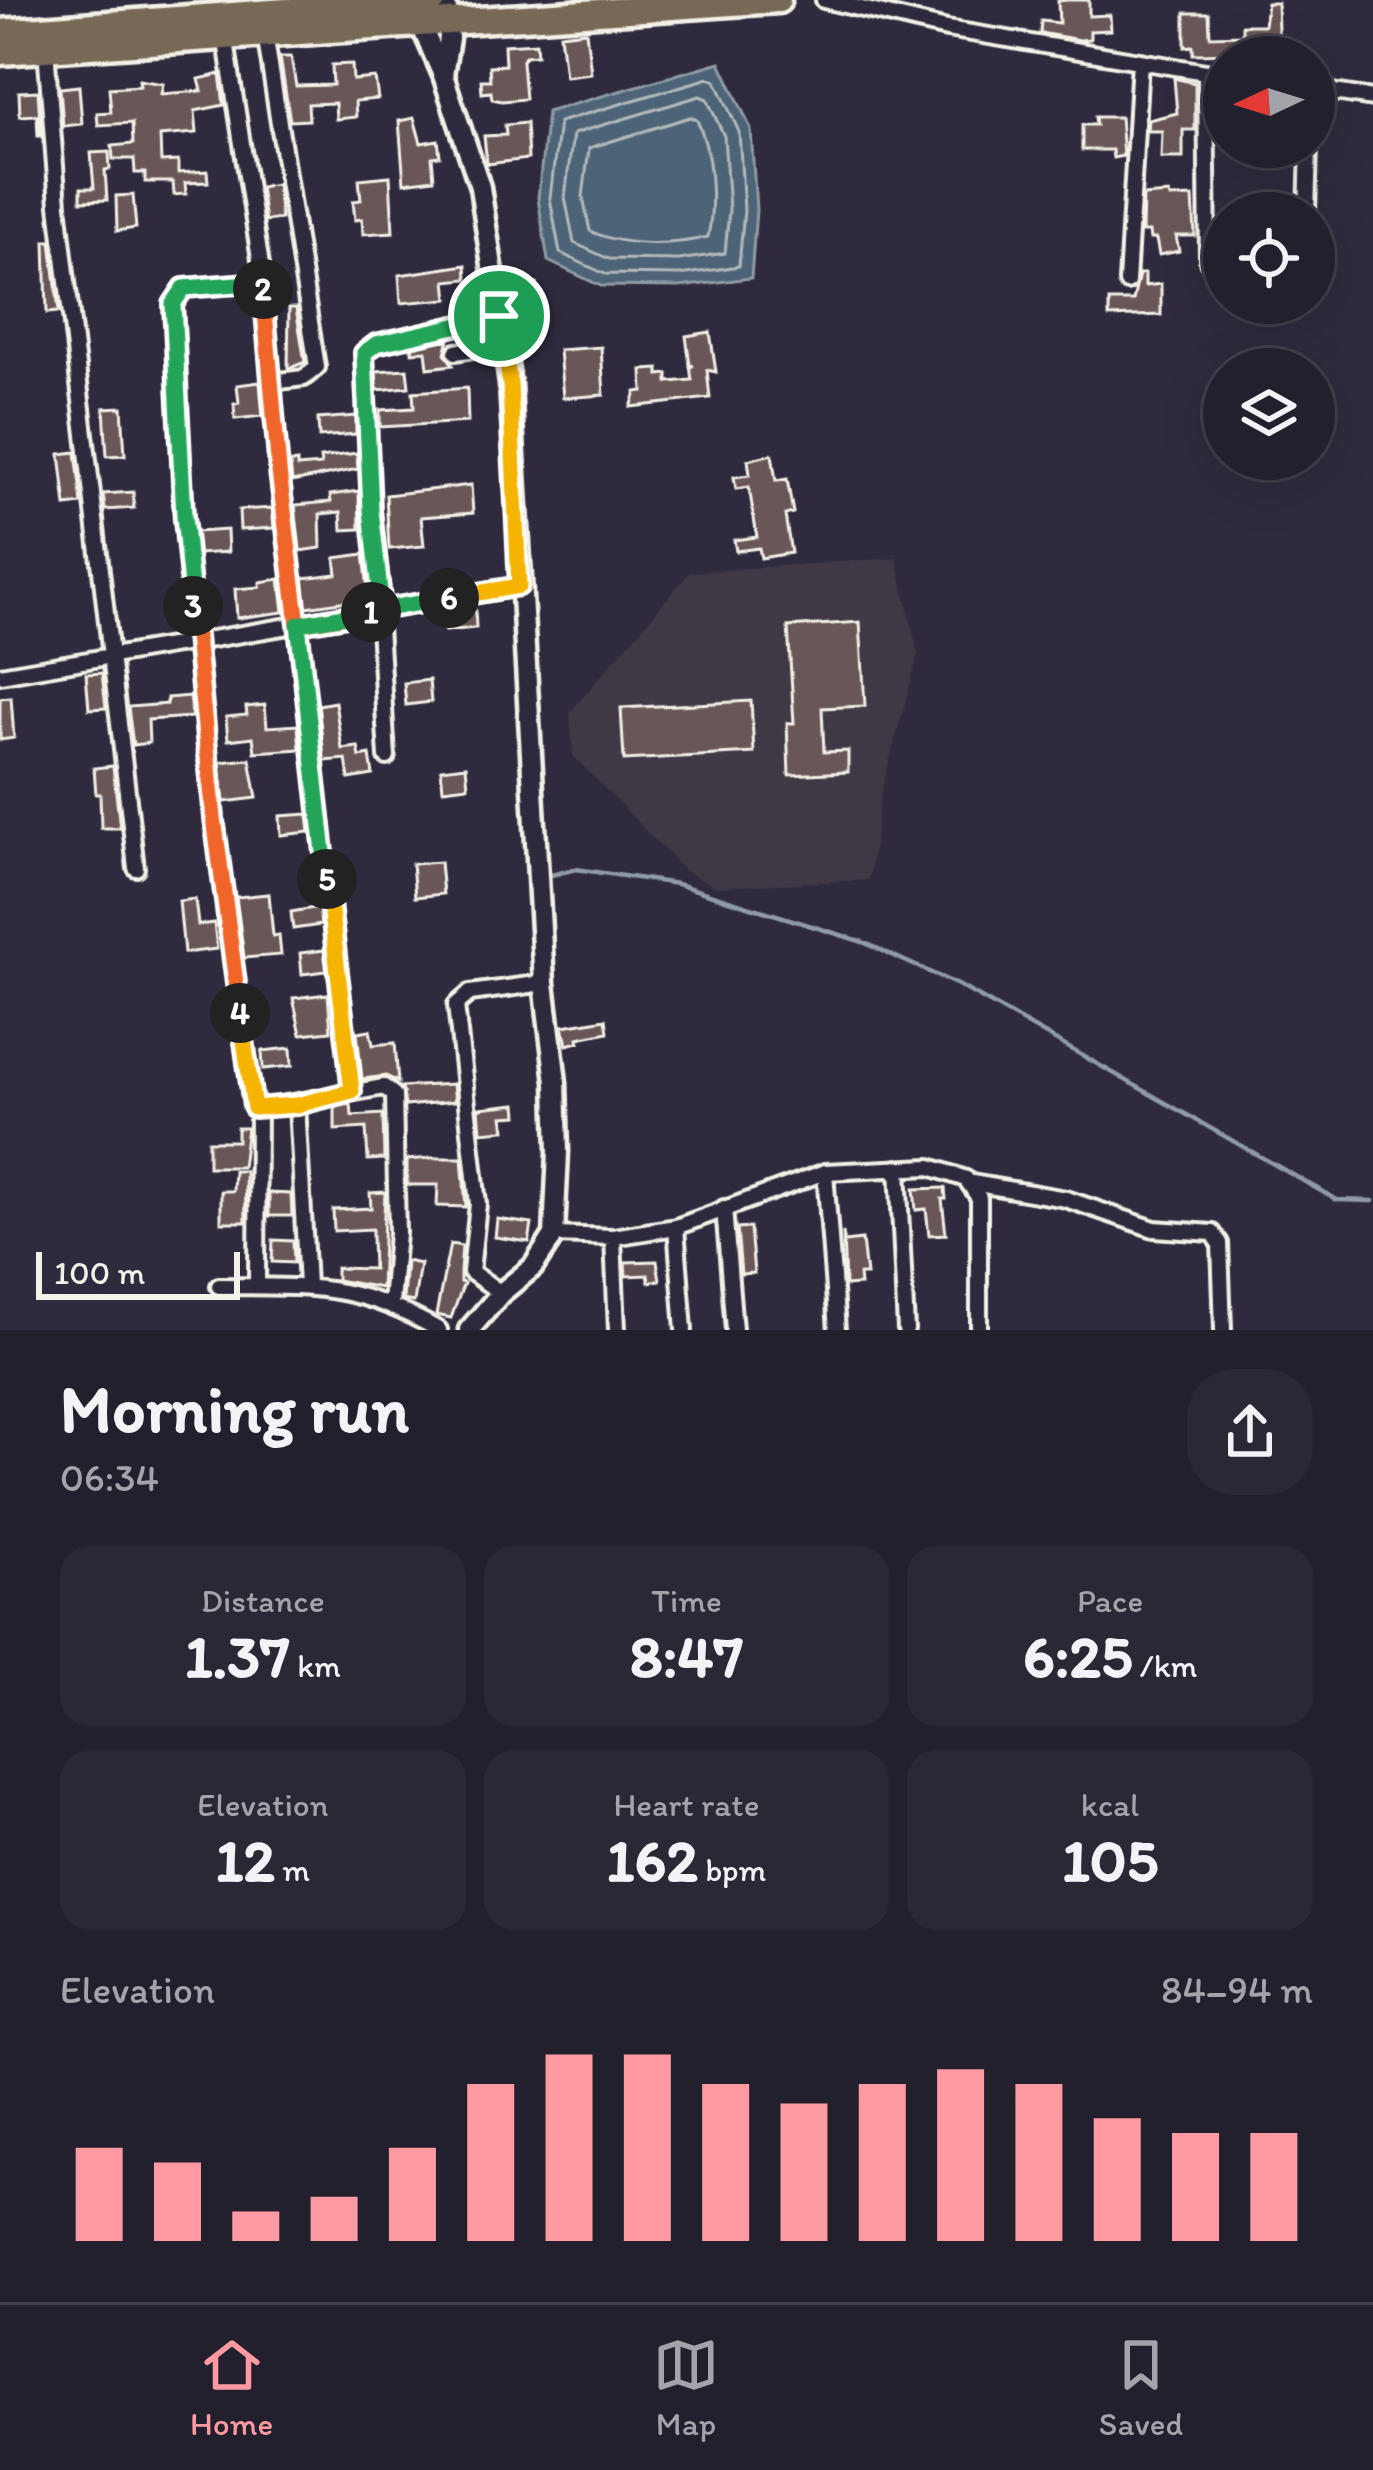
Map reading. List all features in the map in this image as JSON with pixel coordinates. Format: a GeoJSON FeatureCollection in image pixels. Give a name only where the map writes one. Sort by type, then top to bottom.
{"type":"FeatureCollection","features":[{"type":"Feature","properties":{"kind":"highway"},"geometry":{"type":"LineString","coordinates":[[0,52],[265,33],[417,13],[434,0]]}},
{"type":"Feature","properties":{"kind":"highway"},"geometry":{"type":"LineString","coordinates":[[0,32],[778,0]]}},
{"type":"Feature","properties":{"kind":"main road"},"geometry":{"type":"LineString","coordinates":[[442,74],[448,11]]}},
{"type":"Feature","properties":{"kind":"main road"},"geometry":{"type":"LineString","coordinates":[[417,13],[479,187],[504,344],[517,494],[544,983],[556,1082],[554,1235],[533,1267],[501,1293],[469,1330]]}},
{"type":"Feature","properties":{"kind":"street"},"geometry":{"type":"LineString","coordinates":[[824,0],[946,29],[1203,72]]}},
{"type":"Feature","properties":{"kind":"street"},"geometry":{"type":"LineString","coordinates":[[265,33],[316,367],[304,378],[272,382]]}},
{"type":"Feature","properties":{"kind":"street"},"geometry":{"type":"LineString","coordinates":[[225,35],[263,282],[352,1091]]}},
{"type":"Feature","properties":{"kind":"street"},"geometry":{"type":"LineString","coordinates":[[46,48],[58,205],[136,868]]}},
{"type":"Feature","properties":{"kind":"street"},"geometry":{"type":"LineString","coordinates":[[1127,282],[1139,61]]}},
{"type":"Feature","properties":{"kind":"street"},"geometry":{"type":"LineString","coordinates":[[1335,92],[1373,98]]}},
{"type":"Feature","properties":{"kind":"street"},"geometry":{"type":"LineString","coordinates":[[263,282],[184,288],[173,304],[184,516],[214,818],[251,1103],[258,1109],[297,1105],[384,1087],[394,1095],[397,1233],[392,1304]]}},
{"type":"Feature","properties":{"kind":"street"},"geometry":{"type":"LineString","coordinates":[[387,757],[364,353],[376,344],[499,316]]}},
{"type":"Feature","properties":{"kind":"street"},"geometry":{"type":"LineString","coordinates":[[456,352],[504,344]]}},
{"type":"Feature","properties":{"kind":"street"},"geometry":{"type":"LineString","coordinates":[[0,674],[519,586]]}},
{"type":"Feature","properties":{"kind":"street"},"geometry":{"type":"LineString","coordinates":[[501,1293],[471,1272],[478,1204],[456,1005],[470,993],[544,983]]}},
{"type":"Feature","properties":{"kind":"street"},"geometry":{"type":"LineString","coordinates":[[297,1105],[307,1285]]}},
{"type":"Feature","properties":{"kind":"street"},"geometry":{"type":"LineString","coordinates":[[257,1286],[258,1109]]}},
{"type":"Feature","properties":{"kind":"street"},"geometry":{"type":"LineString","coordinates":[[554,1235],[614,1237],[676,1227],[825,1172],[930,1167],[958,1174],[980,1198],[979,1330]]}},
{"type":"Feature","properties":{"kind":"street"},"geometry":{"type":"LineString","coordinates":[[898,1168],[906,1330]]}},
{"type":"Feature","properties":{"kind":"street"},"geometry":{"type":"LineString","coordinates":[[825,1172],[837,1330]]}},
{"type":"Feature","properties":{"kind":"street"},"geometry":{"type":"LineString","coordinates":[[971,1183],[1066,1199],[1154,1228],[1213,1233],[1220,1243],[1223,1330]]}},
{"type":"Feature","properties":{"kind":"street"},"geometry":{"type":"LineString","coordinates":[[724,1208],[734,1330]]}},
{"type":"Feature","properties":{"kind":"street"},"geometry":{"type":"LineString","coordinates":[[676,1227],[684,1330]]}},
{"type":"Feature","properties":{"kind":"street"},"geometry":{"type":"LineString","coordinates":[[614,1237],[617,1330]]}},
{"type":"Feature","properties":{"kind":"street"},"geometry":{"type":"LineString","coordinates":[[219,1286],[307,1285],[392,1304],[440,1330]]}},
{"type":"Feature","properties":{"kind":"shaded area"},"geometry":{"type":"Polygon","coordinates":[[[897,558],[918,655],[881,793],[869,880],[717,887],[685,871],[573,756],[570,712],[690,572],[897,558]]]}},
{"type":"Feature","properties":{"kind":"water"},"geometry":{"type":"Polygon","coordinates":[[[720,62],[751,129],[756,210],[751,278],[680,287],[601,286],[548,261],[538,198],[547,112],[720,62]]]}},
{"type":"Feature","properties":{"kind":"building"},"geometry":{"type":"Polygon","coordinates":[[[1089,0],[1089,16],[1110,15],[1111,30],[1090,31],[1090,39],[1080,40],[1040,33],[1041,21],[1059,23],[1058,1],[1089,0]]]}},
{"type":"Feature","properties":{"kind":"building"},"geometry":{"type":"Polygon","coordinates":[[[1267,3],[1277,3],[1278,36],[1210,36],[1242,35],[1242,25],[1264,25],[1267,3]]]}},
{"type":"Feature","properties":{"kind":"building"},"geometry":{"type":"Polygon","coordinates":[[[1185,13],[1209,13],[1210,36],[1203,36],[1203,54],[1193,54],[1193,46],[1185,47],[1185,13]]]}},
{"type":"Feature","properties":{"kind":"building"},"geometry":{"type":"Polygon","coordinates":[[[586,31],[591,73],[565,76],[560,34],[586,31]]]}},
{"type":"Feature","properties":{"kind":"building"},"geometry":{"type":"Polygon","coordinates":[[[536,43],[537,55],[522,61],[525,99],[502,101],[492,99],[491,92],[482,93],[481,80],[490,80],[489,66],[505,65],[504,45],[536,43]]]}},
{"type":"Feature","properties":{"kind":"building"},"geometry":{"type":"Polygon","coordinates":[[[280,57],[291,57],[296,86],[333,85],[332,65],[352,64],[353,80],[375,78],[378,99],[355,101],[356,117],[336,119],[335,103],[308,104],[309,120],[290,121],[280,57]]]}},
{"type":"Feature","properties":{"kind":"building"},"geometry":{"type":"Polygon","coordinates":[[[220,74],[224,105],[195,111],[197,133],[160,136],[161,162],[178,161],[178,173],[207,171],[208,182],[185,183],[186,194],[174,195],[173,182],[145,182],[145,173],[135,173],[134,159],[113,159],[112,146],[133,144],[132,123],[98,125],[97,113],[111,112],[109,88],[140,86],[139,80],[163,84],[161,94],[202,91],[199,79],[220,74]]]}},
{"type":"Feature","properties":{"kind":"building"},"geometry":{"type":"Polygon","coordinates":[[[1174,78],[1195,83],[1195,130],[1183,130],[1183,158],[1161,158],[1162,131],[1147,131],[1148,120],[1177,113],[1174,78]]]}},
{"type":"Feature","properties":{"kind":"building"},"geometry":{"type":"Polygon","coordinates":[[[79,86],[82,124],[63,126],[60,88],[79,86]]]}},
{"type":"Feature","properties":{"kind":"building"},"geometry":{"type":"Polygon","coordinates":[[[38,91],[41,136],[37,115],[20,116],[19,92],[38,91]]]}},
{"type":"Feature","properties":{"kind":"building"},"geometry":{"type":"Polygon","coordinates":[[[1095,117],[1120,117],[1123,156],[1113,158],[1112,150],[1082,150],[1082,125],[1096,125],[1095,117]]]}},
{"type":"Feature","properties":{"kind":"building"},"geometry":{"type":"Polygon","coordinates":[[[414,118],[421,143],[438,140],[440,156],[432,157],[434,179],[404,183],[399,121],[414,118]]]}},
{"type":"Feature","properties":{"kind":"building"},"geometry":{"type":"Polygon","coordinates":[[[526,123],[528,159],[487,164],[484,136],[506,135],[505,125],[526,123]]]}},
{"type":"Feature","properties":{"kind":"building"},"geometry":{"type":"Polygon","coordinates":[[[109,152],[107,200],[81,201],[81,188],[94,188],[91,153],[109,152]]]}},
{"type":"Feature","properties":{"kind":"building"},"geometry":{"type":"Polygon","coordinates":[[[390,176],[393,232],[363,234],[353,201],[361,200],[359,179],[390,176]]]}},
{"type":"Feature","properties":{"kind":"building"},"geometry":{"type":"Polygon","coordinates":[[[277,184],[281,219],[265,221],[260,187],[277,184]]]}},
{"type":"Feature","properties":{"kind":"building"},"geometry":{"type":"Polygon","coordinates":[[[1169,194],[1170,198],[1193,197],[1195,236],[1176,236],[1179,251],[1159,255],[1156,239],[1142,232],[1143,196],[1169,194]]]}},
{"type":"Feature","properties":{"kind":"building"},"geometry":{"type":"Polygon","coordinates":[[[133,195],[136,228],[117,231],[116,196],[133,195]]]}},
{"type":"Feature","properties":{"kind":"building"},"geometry":{"type":"Polygon","coordinates":[[[45,241],[51,241],[59,312],[47,313],[45,241]]]}},
{"type":"Feature","properties":{"kind":"building"},"geometry":{"type":"Polygon","coordinates":[[[466,265],[467,279],[446,281],[448,299],[401,303],[399,275],[466,265]]]}},
{"type":"Feature","properties":{"kind":"building"},"geometry":{"type":"Polygon","coordinates":[[[1139,274],[1145,274],[1145,286],[1161,284],[1161,315],[1109,317],[1109,301],[1133,301],[1139,274]]]}},
{"type":"Feature","properties":{"kind":"building"},"geometry":{"type":"Polygon","coordinates":[[[537,284],[538,312],[520,313],[518,285],[537,284]]]}},
{"type":"Feature","properties":{"kind":"building"},"geometry":{"type":"Polygon","coordinates":[[[289,308],[296,308],[305,362],[288,369],[289,308]]]}},
{"type":"Feature","properties":{"kind":"building"},"geometry":{"type":"Polygon","coordinates":[[[710,332],[716,372],[707,370],[710,398],[631,407],[636,392],[643,391],[642,370],[659,369],[659,375],[668,374],[668,382],[692,380],[690,366],[694,366],[690,365],[686,336],[710,332]]]}},
{"type":"Feature","properties":{"kind":"building"},"geometry":{"type":"Polygon","coordinates":[[[449,339],[445,353],[453,365],[428,368],[426,351],[412,352],[412,347],[449,339]]]}},
{"type":"Feature","properties":{"kind":"building"},"geometry":{"type":"Polygon","coordinates":[[[601,347],[604,395],[563,398],[559,350],[601,347]]]}},
{"type":"Feature","properties":{"kind":"building"},"geometry":{"type":"Polygon","coordinates":[[[407,369],[409,387],[377,390],[376,371],[407,369]]]}},
{"type":"Feature","properties":{"kind":"building"},"geometry":{"type":"Polygon","coordinates":[[[260,382],[263,416],[235,419],[237,385],[260,382]]]}},
{"type":"Feature","properties":{"kind":"building"},"geometry":{"type":"Polygon","coordinates":[[[467,388],[468,422],[380,427],[380,410],[414,408],[413,392],[467,388]]]}},
{"type":"Feature","properties":{"kind":"building"},"geometry":{"type":"Polygon","coordinates":[[[122,407],[125,455],[107,456],[104,408],[122,407]]]}},
{"type":"Feature","properties":{"kind":"building"},"geometry":{"type":"Polygon","coordinates":[[[356,416],[356,434],[319,437],[318,419],[356,416]]]}},
{"type":"Feature","properties":{"kind":"building"},"geometry":{"type":"Polygon","coordinates":[[[76,452],[82,504],[66,506],[60,454],[76,452]]]}},
{"type":"Feature","properties":{"kind":"building"},"geometry":{"type":"Polygon","coordinates":[[[357,453],[358,469],[292,482],[290,463],[321,465],[320,458],[357,453]]]}},
{"type":"Feature","properties":{"kind":"building"},"geometry":{"type":"Polygon","coordinates":[[[772,454],[776,481],[787,479],[793,513],[785,515],[791,553],[761,558],[759,548],[736,551],[734,540],[757,537],[749,487],[736,489],[734,477],[750,475],[748,460],[772,454]]]}},
{"type":"Feature","properties":{"kind":"building"},"geometry":{"type":"Polygon","coordinates":[[[471,485],[473,513],[421,517],[424,546],[389,549],[386,495],[471,485]]]}},
{"type":"Feature","properties":{"kind":"building"},"geometry":{"type":"Polygon","coordinates":[[[359,491],[360,529],[342,530],[341,512],[320,514],[321,548],[300,551],[295,505],[331,502],[330,495],[359,491]]]}},
{"type":"Feature","properties":{"kind":"building"},"geometry":{"type":"Polygon","coordinates":[[[133,492],[134,508],[105,510],[103,494],[133,492]]]}},
{"type":"Feature","properties":{"kind":"building"},"geometry":{"type":"Polygon","coordinates":[[[272,508],[274,528],[240,530],[239,510],[272,508]]]}},
{"type":"Feature","properties":{"kind":"building"},"geometry":{"type":"Polygon","coordinates":[[[227,530],[228,552],[198,554],[196,532],[227,530]]]}},
{"type":"Feature","properties":{"kind":"building"},"geometry":{"type":"Polygon","coordinates":[[[364,554],[369,598],[306,607],[303,578],[337,574],[335,558],[364,554]]]}},
{"type":"Feature","properties":{"kind":"building"},"geometry":{"type":"Polygon","coordinates":[[[280,579],[284,612],[237,618],[235,589],[280,579]]]}},
{"type":"Feature","properties":{"kind":"building"},"geometry":{"type":"Polygon","coordinates":[[[475,610],[476,628],[445,631],[443,613],[475,610]]]}},
{"type":"Feature","properties":{"kind":"building"},"geometry":{"type":"Polygon","coordinates":[[[860,622],[865,706],[822,708],[824,752],[848,751],[848,772],[789,775],[787,723],[794,723],[788,627],[860,622]]]}},
{"type":"Feature","properties":{"kind":"building"},"geometry":{"type":"Polygon","coordinates":[[[102,673],[106,708],[89,709],[86,674],[102,673]]]}},
{"type":"Feature","properties":{"kind":"building"},"geometry":{"type":"Polygon","coordinates":[[[429,680],[431,702],[406,705],[404,683],[429,680]]]}},
{"type":"Feature","properties":{"kind":"building"},"geometry":{"type":"Polygon","coordinates":[[[190,696],[192,717],[148,720],[149,743],[133,745],[128,707],[167,704],[167,698],[190,696]]]}},
{"type":"Feature","properties":{"kind":"building"},"geometry":{"type":"Polygon","coordinates":[[[11,697],[14,738],[0,740],[0,698],[11,697]]]}},
{"type":"Feature","properties":{"kind":"building"},"geometry":{"type":"Polygon","coordinates":[[[751,701],[754,753],[624,760],[621,708],[751,701]]]}},
{"type":"Feature","properties":{"kind":"building"},"geometry":{"type":"Polygon","coordinates":[[[335,702],[342,749],[358,747],[360,757],[370,755],[373,775],[349,779],[346,759],[324,761],[318,705],[335,702]]]}},
{"type":"Feature","properties":{"kind":"building"},"geometry":{"type":"Polygon","coordinates":[[[265,705],[267,727],[298,725],[300,749],[255,752],[253,737],[228,740],[226,717],[247,715],[246,707],[265,705]]]}},
{"type":"Feature","properties":{"kind":"building"},"geometry":{"type":"Polygon","coordinates":[[[250,759],[257,798],[224,802],[220,762],[250,759]]]}},
{"type":"Feature","properties":{"kind":"building"},"geometry":{"type":"Polygon","coordinates":[[[113,766],[120,828],[101,828],[94,768],[113,766]]]}},
{"type":"Feature","properties":{"kind":"building"},"geometry":{"type":"Polygon","coordinates":[[[466,766],[468,786],[443,789],[441,769],[466,766]]]}},
{"type":"Feature","properties":{"kind":"building"},"geometry":{"type":"Polygon","coordinates":[[[308,814],[310,832],[281,835],[280,816],[308,814]]]}},
{"type":"Feature","properties":{"kind":"building"},"geometry":{"type":"Polygon","coordinates":[[[440,862],[443,894],[415,897],[412,864],[440,862]]]}},
{"type":"Feature","properties":{"kind":"building"},"geometry":{"type":"Polygon","coordinates":[[[269,894],[273,936],[279,935],[281,955],[244,958],[236,897],[269,894]]]}},
{"type":"Feature","properties":{"kind":"building"},"geometry":{"type":"Polygon","coordinates":[[[195,899],[198,925],[214,923],[217,949],[184,953],[179,901],[195,899]]]}},
{"type":"Feature","properties":{"kind":"building"},"geometry":{"type":"Polygon","coordinates":[[[319,907],[321,925],[293,929],[291,912],[319,907]]]}},
{"type":"Feature","properties":{"kind":"building"},"geometry":{"type":"Polygon","coordinates":[[[324,950],[327,971],[302,974],[300,953],[324,950]]]}},
{"type":"Feature","properties":{"kind":"building"},"geometry":{"type":"Polygon","coordinates":[[[328,994],[331,1031],[301,1034],[293,998],[328,994]]]}},
{"type":"Feature","properties":{"kind":"building"},"geometry":{"type":"Polygon","coordinates":[[[606,1019],[608,1032],[567,1045],[563,1026],[606,1019]]]}},
{"type":"Feature","properties":{"kind":"building"},"geometry":{"type":"Polygon","coordinates":[[[370,1030],[373,1045],[395,1043],[398,1082],[386,1076],[362,1079],[357,1032],[370,1030]]]}},
{"type":"Feature","properties":{"kind":"building"},"geometry":{"type":"Polygon","coordinates":[[[291,1048],[292,1066],[263,1069],[262,1051],[291,1048]]]}},
{"type":"Feature","properties":{"kind":"building"},"geometry":{"type":"Polygon","coordinates":[[[453,1084],[455,1101],[405,1106],[402,1087],[453,1084]]]}},
{"type":"Feature","properties":{"kind":"building"},"geometry":{"type":"Polygon","coordinates":[[[351,1104],[352,1116],[383,1114],[384,1159],[368,1160],[366,1128],[335,1130],[335,1107],[351,1104]]]}},
{"type":"Feature","properties":{"kind":"building"},"geometry":{"type":"Polygon","coordinates":[[[517,1104],[518,1115],[503,1116],[505,1130],[481,1132],[479,1108],[517,1104]]]}},
{"type":"Feature","properties":{"kind":"building"},"geometry":{"type":"Polygon","coordinates":[[[237,1128],[247,1128],[242,1167],[208,1167],[208,1141],[237,1141],[237,1128]]]}},
{"type":"Feature","properties":{"kind":"building"},"geometry":{"type":"Polygon","coordinates":[[[462,1158],[466,1207],[437,1206],[438,1185],[407,1185],[407,1160],[462,1158]]]}},
{"type":"Feature","properties":{"kind":"building"},"geometry":{"type":"Polygon","coordinates":[[[234,1171],[245,1171],[246,1222],[221,1222],[221,1191],[233,1191],[234,1171]]]}},
{"type":"Feature","properties":{"kind":"building"},"geometry":{"type":"Polygon","coordinates":[[[945,1188],[946,1234],[929,1235],[926,1209],[916,1210],[914,1189],[945,1188]]]}},
{"type":"Feature","properties":{"kind":"building"},"geometry":{"type":"Polygon","coordinates":[[[385,1192],[381,1288],[336,1280],[336,1268],[373,1269],[372,1229],[334,1231],[333,1210],[371,1208],[370,1193],[385,1192]]]}},
{"type":"Feature","properties":{"kind":"building"},"geometry":{"type":"Polygon","coordinates":[[[269,1193],[291,1194],[292,1216],[269,1216],[269,1193]]]}},
{"type":"Feature","properties":{"kind":"building"},"geometry":{"type":"Polygon","coordinates":[[[497,1219],[532,1224],[529,1242],[495,1237],[497,1219]]]}},
{"type":"Feature","properties":{"kind":"building"},"geometry":{"type":"Polygon","coordinates":[[[750,1228],[754,1273],[741,1274],[737,1229],[750,1228]]]}},
{"type":"Feature","properties":{"kind":"building"},"geometry":{"type":"Polygon","coordinates":[[[843,1232],[844,1242],[862,1240],[866,1275],[859,1275],[860,1285],[845,1286],[843,1232]]]}},
{"type":"Feature","properties":{"kind":"building"},"geometry":{"type":"Polygon","coordinates":[[[273,1240],[293,1241],[294,1263],[272,1262],[273,1240]]]}},
{"type":"Feature","properties":{"kind":"building"},"geometry":{"type":"Polygon","coordinates":[[[450,1244],[462,1246],[460,1282],[464,1283],[451,1318],[436,1315],[450,1244]]]}},
{"type":"Feature","properties":{"kind":"building"},"geometry":{"type":"Polygon","coordinates":[[[406,1261],[420,1264],[414,1302],[403,1300],[406,1261]]]}},
{"type":"Feature","properties":{"kind":"building"},"geometry":{"type":"Polygon","coordinates":[[[657,1261],[660,1280],[626,1276],[625,1262],[657,1261]]]}},
{"type":"Feature","properties":{"kind":"waterway"},"geometry":{"type":"LineString","coordinates":[[551,875],[576,869],[677,884],[863,942],[958,985],[1337,1200],[1373,1201]]}},
{"type":"Feature","properties":{"kind":"route"},"geometry":{"type":"LineString","coordinates":[[499,316],[376,344],[364,353],[371,510],[382,609],[298,624],[263,282],[184,288],[175,297],[184,516],[214,818],[254,1108],[297,1105],[352,1091],[298,624],[519,586],[510,384],[499,316]]}}]}
